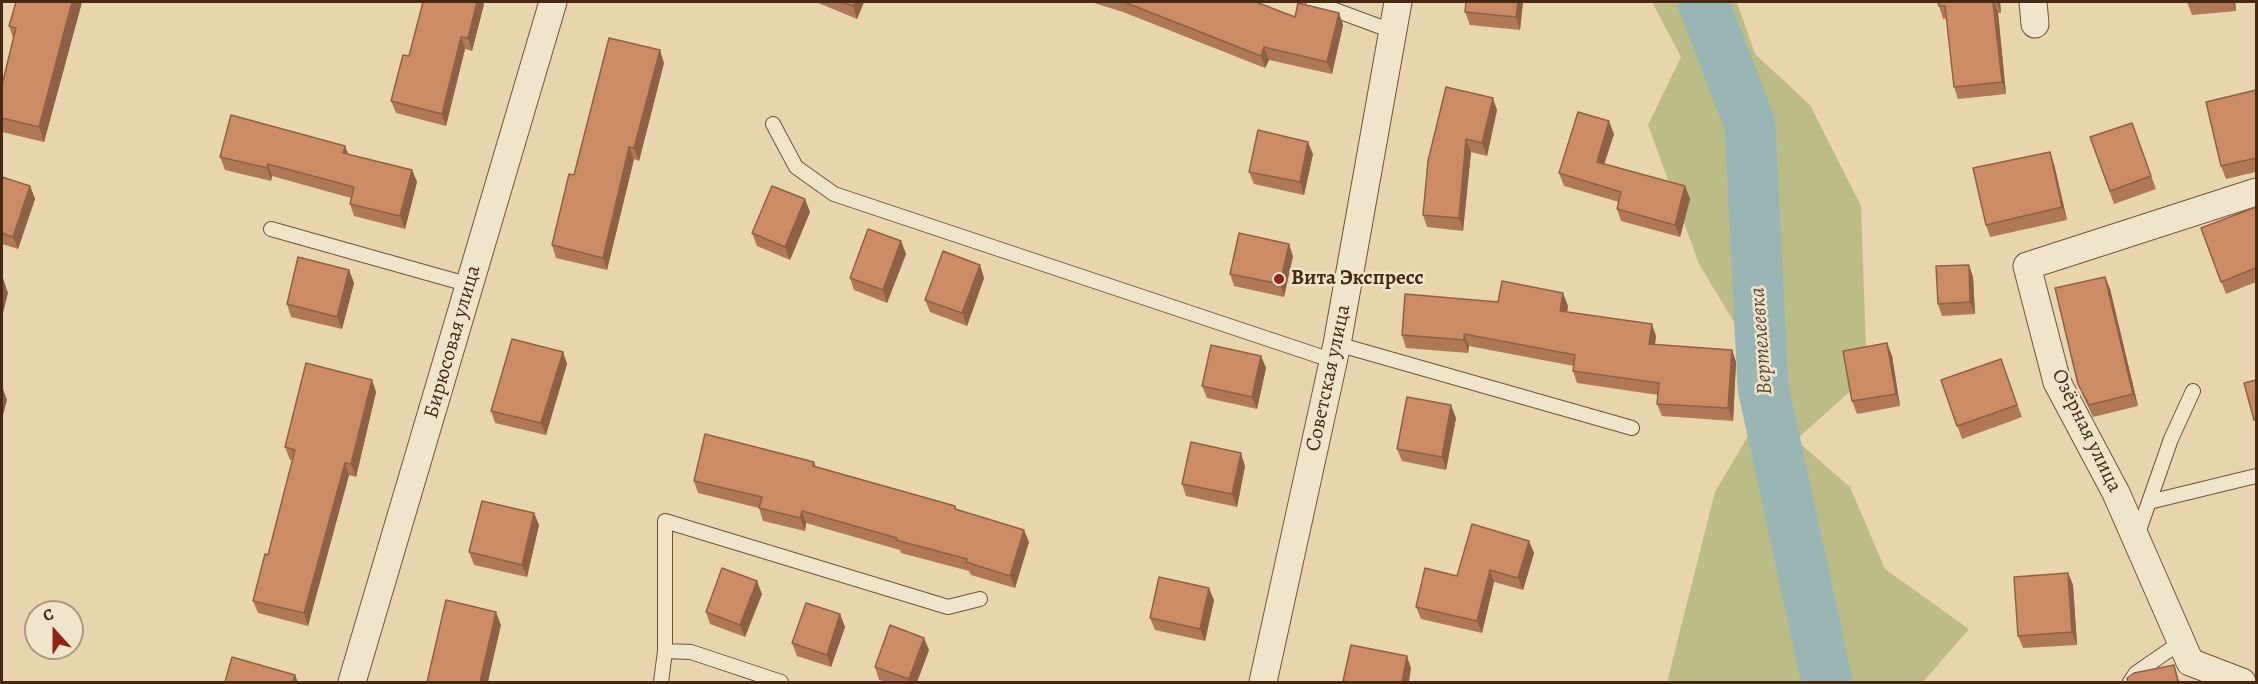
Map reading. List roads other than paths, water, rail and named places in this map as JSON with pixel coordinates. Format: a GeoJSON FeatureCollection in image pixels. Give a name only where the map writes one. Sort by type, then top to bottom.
{"type":"FeatureCollection","features":[{"type":"Feature","properties":{"kind":"street","name":"Бирюсовая улица"},"geometry":{"type":"LineString","coordinates":[[352,682],[554,2]]}},
{"type":"Feature","properties":{"kind":"street","name":"Советская улица"},"geometry":{"type":"LineString","coordinates":[[1263,682],[1335,353],[1398,2]]}},
{"type":"Feature","properties":{"kind":"street","name":"Озёрная улица"},"geometry":{"type":"LineString","coordinates":[[2242,682],[2190,662],[2116,493],[2057,382],[2027,266],[2256,192]]}},
{"type":"Feature","properties":{"kind":"lane"},"geometry":{"type":"LineString","coordinates":[[1313,2],[1392,31]]}},
{"type":"Feature","properties":{"kind":"lane"},"geometry":{"type":"LineString","coordinates":[[773,124],[796,167],[834,194],[1335,353],[1632,429]]}},
{"type":"Feature","properties":{"kind":"lane"},"geometry":{"type":"LineString","coordinates":[[271,229],[470,285]]}},
{"type":"Feature","properties":{"kind":"lane"},"geometry":{"type":"LineString","coordinates":[[2136,538],[2170,439],[2193,391]]}},
{"type":"Feature","properties":{"kind":"lane"},"geometry":{"type":"LineString","coordinates":[[2149,502],[2256,476]]}},
{"type":"Feature","properties":{"kind":"lane"},"geometry":{"type":"LineString","coordinates":[[661,682],[665,651],[665,521],[948,607],[980,599]]}},
{"type":"Feature","properties":{"kind":"lane"},"geometry":{"type":"LineString","coordinates":[[2130,682],[2136,673],[2181,642]]}},
{"type":"Feature","properties":{"kind":"lane"},"geometry":{"type":"LineString","coordinates":[[665,651],[691,652],[781,682]]}},
{"type":"Feature","properties":{"kind":"waterway","name":"Вертелеевка"},"geometry":{"type":"LineString","coordinates":[[1703,2],[1750,124],[1763,387],[1827,682]]}},
{"type":"Feature","properties":{"kind":"place","name":"Вита Экспресс"},"geometry":{"type":"Point","coordinates":[1279,279]}}]}
